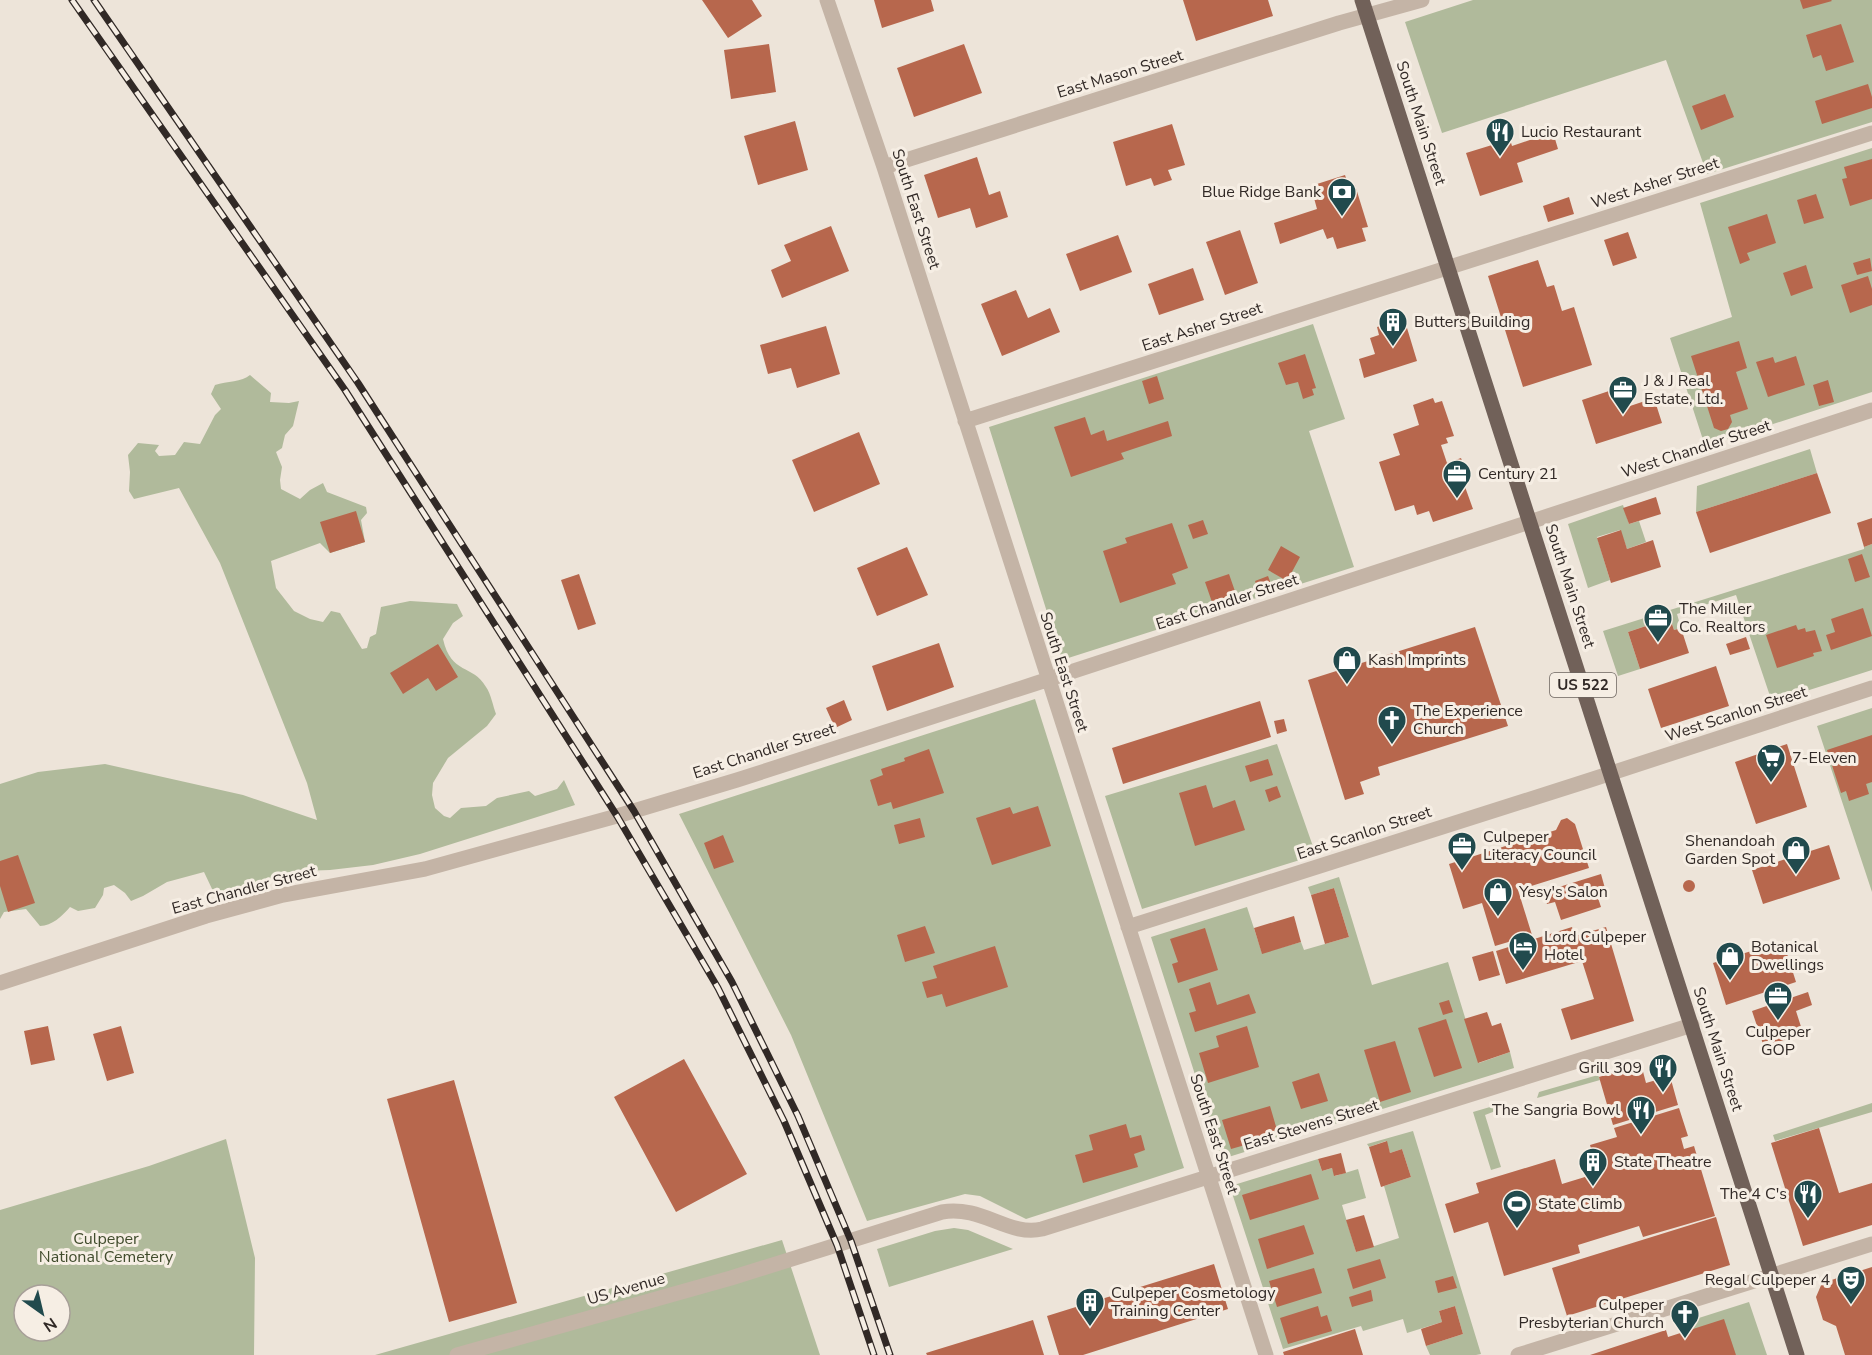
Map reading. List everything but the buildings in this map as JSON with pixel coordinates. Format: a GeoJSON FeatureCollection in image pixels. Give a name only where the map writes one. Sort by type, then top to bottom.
{"type":"FeatureCollection","features":[{"type":"Feature","properties":{"kind":"main road","name":"South Main Street"},"geometry":{"type":"LineString","coordinates":[[1362,0],[1797,1355]]}},
{"type":"Feature","properties":{"kind":"street","name":"South East Street"},"geometry":{"type":"LineString","coordinates":[[827,0],[884,167],[1266,1355]]}},
{"type":"Feature","properties":{"kind":"street","name":"East Mason Street"},"geometry":{"type":"LineString","coordinates":[[884,167],[1422,0]]}},
{"type":"Feature","properties":{"kind":"street","name":"West Asher Street"},"geometry":{"type":"LineString","coordinates":[[1449,268],[1872,133]]}},
{"type":"Feature","properties":{"kind":"street","name":"East Asher Street"},"geometry":{"type":"LineString","coordinates":[[966,421],[1449,268]]}},
{"type":"Feature","properties":{"kind":"street","name":"West Chandler Street"},"geometry":{"type":"LineString","coordinates":[[1530,522],[1872,410]]}},
{"type":"Feature","properties":{"kind":"street","name":"East Chandler Street"},"geometry":{"type":"LineString","coordinates":[[0,983],[207,916],[283,895],[425,869],[737,780],[1530,522]]}},
{"type":"Feature","properties":{"kind":"street","name":"West Scanlon Street"},"geometry":{"type":"LineString","coordinates":[[1611,774],[1872,688]]}},
{"type":"Feature","properties":{"kind":"street","name":"East Scanlon Street"},"geometry":{"type":"LineString","coordinates":[[1128,927],[1611,774]]}},
{"type":"Feature","properties":{"kind":"street","name":"East Stevens Street"},"geometry":{"type":"LineString","coordinates":[[804,1255],[949,1211],[975,1213],[1020,1230],[1035,1231],[1692,1025]]}},
{"type":"Feature","properties":{"kind":"street"},"geometry":{"type":"LineString","coordinates":[[1518,1355],[1872,1244]]}},
{"type":"Feature","properties":{"kind":"street","name":"US Avenue"},"geometry":{"type":"LineString","coordinates":[[457,1355],[804,1255]]}},
{"type":"Feature","properties":{"kind":"green space"},"geometry":{"type":"Polygon","coordinates":[[[1473,0],[1872,0],[1872,122],[1707,174],[1666,60],[1442,133],[1405,22],[1473,0]]]}},
{"type":"Feature","properties":{"kind":"green space"},"geometry":{"type":"Polygon","coordinates":[[[1872,148],[1872,392],[1705,446],[1670,338],[1732,317],[1700,203],[1872,148]]]}},
{"type":"Feature","properties":{"kind":"green space"},"geometry":{"type":"Polygon","coordinates":[[[1313,324],[1345,419],[1309,431],[1354,567],[1062,660],[989,427],[1313,324]]]}},
{"type":"Feature","properties":{"kind":"green space"},"geometry":{"type":"Polygon","coordinates":[[[250,375],[271,393],[270,402],[299,401],[293,426],[285,435],[282,448],[276,452],[282,467],[281,489],[300,499],[323,483],[327,492],[366,507],[367,513],[361,520],[365,542],[330,553],[320,543],[271,561],[276,588],[294,611],[310,619],[323,622],[331,611],[340,613],[362,649],[367,648],[370,637],[376,634],[381,607],[410,601],[457,604],[463,616],[453,623],[443,639],[451,658],[475,675],[486,687],[496,714],[487,726],[448,758],[433,783],[432,795],[435,808],[450,818],[461,808],[486,806],[497,798],[529,791],[535,796],[557,789],[564,780],[575,805],[420,854],[373,865],[302,871],[223,893],[213,891],[204,872],[167,882],[131,901],[114,885],[104,888],[103,895],[95,908],[78,911],[70,907],[49,924],[40,926],[26,909],[4,912],[0,919],[0,784],[38,772],[105,764],[243,795],[317,820],[307,783],[220,563],[179,488],[134,499],[129,491],[128,455],[138,443],[159,445],[155,451],[159,456],[175,455],[184,442],[200,444],[215,415],[221,409],[211,394],[215,385],[250,375]]]}},
{"type":"Feature","properties":{"kind":"green space"},"geometry":{"type":"Polygon","coordinates":[[[1810,449],[1817,473],[1696,512],[1697,486],[1810,449]]]}},
{"type":"Feature","properties":{"kind":"green space"},"geometry":{"type":"Polygon","coordinates":[[[1623,505],[1629,524],[1639,521],[1646,542],[1627,549],[1620,530],[1597,537],[1610,580],[1588,588],[1568,524],[1623,505]]]}},
{"type":"Feature","properties":{"kind":"green space"},"geometry":{"type":"Polygon","coordinates":[[[1872,544],[1872,670],[1772,702],[1736,595],[1677,614],[1681,628],[1674,630],[1670,618],[1628,632],[1640,669],[1618,676],[1603,631],[1864,549],[1872,544]]]}},
{"type":"Feature","properties":{"kind":"green space"},"geometry":{"type":"Polygon","coordinates":[[[1035,699],[1184,1168],[1026,1219],[980,1196],[965,1194],[867,1221],[791,1035],[679,814],[1035,699]]]}},
{"type":"Feature","properties":{"kind":"green space"},"geometry":{"type":"Polygon","coordinates":[[[1872,708],[1872,892],[1817,726],[1872,708]]]}},
{"type":"Feature","properties":{"kind":"green space"},"geometry":{"type":"Polygon","coordinates":[[[1277,744],[1316,855],[1142,909],[1105,796],[1277,744]]]}},
{"type":"Feature","properties":{"kind":"green space"},"geometry":{"type":"Polygon","coordinates":[[[1339,877],[1372,985],[1448,962],[1479,1063],[1510,1052],[1514,1068],[1222,1159],[1151,937],[1247,907],[1262,953],[1301,942],[1304,950],[1349,937],[1334,888],[1311,895],[1308,887],[1339,877]]]}},
{"type":"Feature","properties":{"kind":"green space"},"geometry":{"type":"Polygon","coordinates":[[[1598,1075],[1600,1080],[1537,1098],[1539,1092],[1598,1075]]]}},
{"type":"Feature","properties":{"kind":"green space"},"geometry":{"type":"Polygon","coordinates":[[[1872,1103],[1872,1112],[1775,1141],[1773,1135],[1872,1103]]]}},
{"type":"Feature","properties":{"kind":"green space"},"geometry":{"type":"Polygon","coordinates":[[[1490,1107],[1498,1110],[1485,1115],[1501,1167],[1491,1170],[1473,1112],[1490,1107]]]}},
{"type":"Feature","properties":{"kind":"green space"},"geometry":{"type":"Polygon","coordinates":[[[1413,1131],[1481,1354],[1430,1355],[1426,1346],[1463,1334],[1455,1306],[1439,1311],[1442,1322],[1407,1333],[1403,1319],[1363,1331],[1361,1326],[1283,1349],[1231,1190],[1237,1184],[1318,1159],[1322,1171],[1332,1168],[1335,1176],[1358,1169],[1366,1198],[1342,1205],[1356,1252],[1399,1238],[1384,1186],[1411,1177],[1402,1149],[1390,1153],[1386,1141],[1369,1147],[1367,1144],[1413,1131]]]}},
{"type":"Feature","properties":{"kind":"green space","name":"Culpeper National Cemetery"},"geometry":{"type":"Polygon","coordinates":[[[226,1139],[255,1258],[254,1355],[0,1355],[0,1210],[149,1166],[226,1139]]]}},
{"type":"Feature","properties":{"kind":"green space"},"geometry":{"type":"Polygon","coordinates":[[[954,1228],[968,1230],[1013,1249],[889,1287],[877,1249],[935,1231],[954,1228]]]}},
{"type":"Feature","properties":{"kind":"green space"},"geometry":{"type":"Polygon","coordinates":[[[782,1240],[820,1355],[375,1355],[782,1240]]]}},
{"type":"Feature","properties":{"kind":"green space"},"geometry":{"type":"Polygon","coordinates":[[[1749,1302],[1767,1355],[1736,1355],[1682,1333],[1680,1324],[1749,1302]]]}},
{"type":"Feature","properties":{"kind":"railway"},"geometry":{"type":"LineString","coordinates":[[72,0],[345,390],[617,816],[718,988],[784,1121],[837,1245],[874,1355]]}},
{"type":"Feature","properties":{"kind":"railway"},"geometry":{"type":"LineString","coordinates":[[94,0],[358,383],[634,811],[732,982],[798,1116],[851,1241],[890,1355]]}},
{"type":"Feature","properties":{"kind":"place","name":"Lucio Restaurant"},"geometry":{"type":"Point","coordinates":[1500,158]}},
{"type":"Feature","properties":{"kind":"place","name":"Blue Ridge Bank"},"geometry":{"type":"Point","coordinates":[1342,218]}},
{"type":"Feature","properties":{"kind":"place","name":"Butters Building"},"geometry":{"type":"Point","coordinates":[1393,348]}},
{"type":"Feature","properties":{"kind":"place","name":"J & J Real Estate, Ltd."},"geometry":{"type":"Point","coordinates":[1623,416]}},
{"type":"Feature","properties":{"kind":"place","name":"Century 21"},"geometry":{"type":"Point","coordinates":[1457,500]}},
{"type":"Feature","properties":{"kind":"place","name":"The Miller Co. Realtors"},"geometry":{"type":"Point","coordinates":[1658,644]}},
{"type":"Feature","properties":{"kind":"place","name":"Kash Imprints"},"geometry":{"type":"Point","coordinates":[1347,686]}},
{"type":"Feature","properties":{"kind":"place","name":"The Experience Church"},"geometry":{"type":"Point","coordinates":[1392,746]}},
{"type":"Feature","properties":{"kind":"place","name":"7-Eleven"},"geometry":{"type":"Point","coordinates":[1771,784]}},
{"type":"Feature","properties":{"kind":"place","name":"Culpeper Literacy Council"},"geometry":{"type":"Point","coordinates":[1462,872]}},
{"type":"Feature","properties":{"kind":"place","name":"Shenandoah Garden Spot"},"geometry":{"type":"Point","coordinates":[1796,876]}},
{"type":"Feature","properties":{"kind":"place","name":"Yesy's Salon"},"geometry":{"type":"Point","coordinates":[1498,918]}},
{"type":"Feature","properties":{"kind":"place","name":"Lord Culpeper Hotel"},"geometry":{"type":"Point","coordinates":[1523,972]}},
{"type":"Feature","properties":{"kind":"place","name":"Botanical Dwellings"},"geometry":{"type":"Point","coordinates":[1730,982]}},
{"type":"Feature","properties":{"kind":"place","name":"Culpeper GOP"},"geometry":{"type":"Point","coordinates":[1778,1022]}},
{"type":"Feature","properties":{"kind":"place","name":"Grill 309"},"geometry":{"type":"Point","coordinates":[1663,1094]}},
{"type":"Feature","properties":{"kind":"place","name":"The Sangria Bowl"},"geometry":{"type":"Point","coordinates":[1641,1136]}},
{"type":"Feature","properties":{"kind":"place","name":"State Theatre"},"geometry":{"type":"Point","coordinates":[1593,1188]}},
{"type":"Feature","properties":{"kind":"place","name":"The 4 C's"},"geometry":{"type":"Point","coordinates":[1808,1220]}},
{"type":"Feature","properties":{"kind":"place","name":"State Climb"},"geometry":{"type":"Point","coordinates":[1517,1230]}},
{"type":"Feature","properties":{"kind":"place","name":"Regal Culpeper 4"},"geometry":{"type":"Point","coordinates":[1851,1306]}},
{"type":"Feature","properties":{"kind":"place","name":"Culpeper Cosmetology Training Center"},"geometry":{"type":"Point","coordinates":[1090,1328]}},
{"type":"Feature","properties":{"kind":"place","name":"Culpeper Presbyterian Church"},"geometry":{"type":"Point","coordinates":[1685,1340]}}]}
